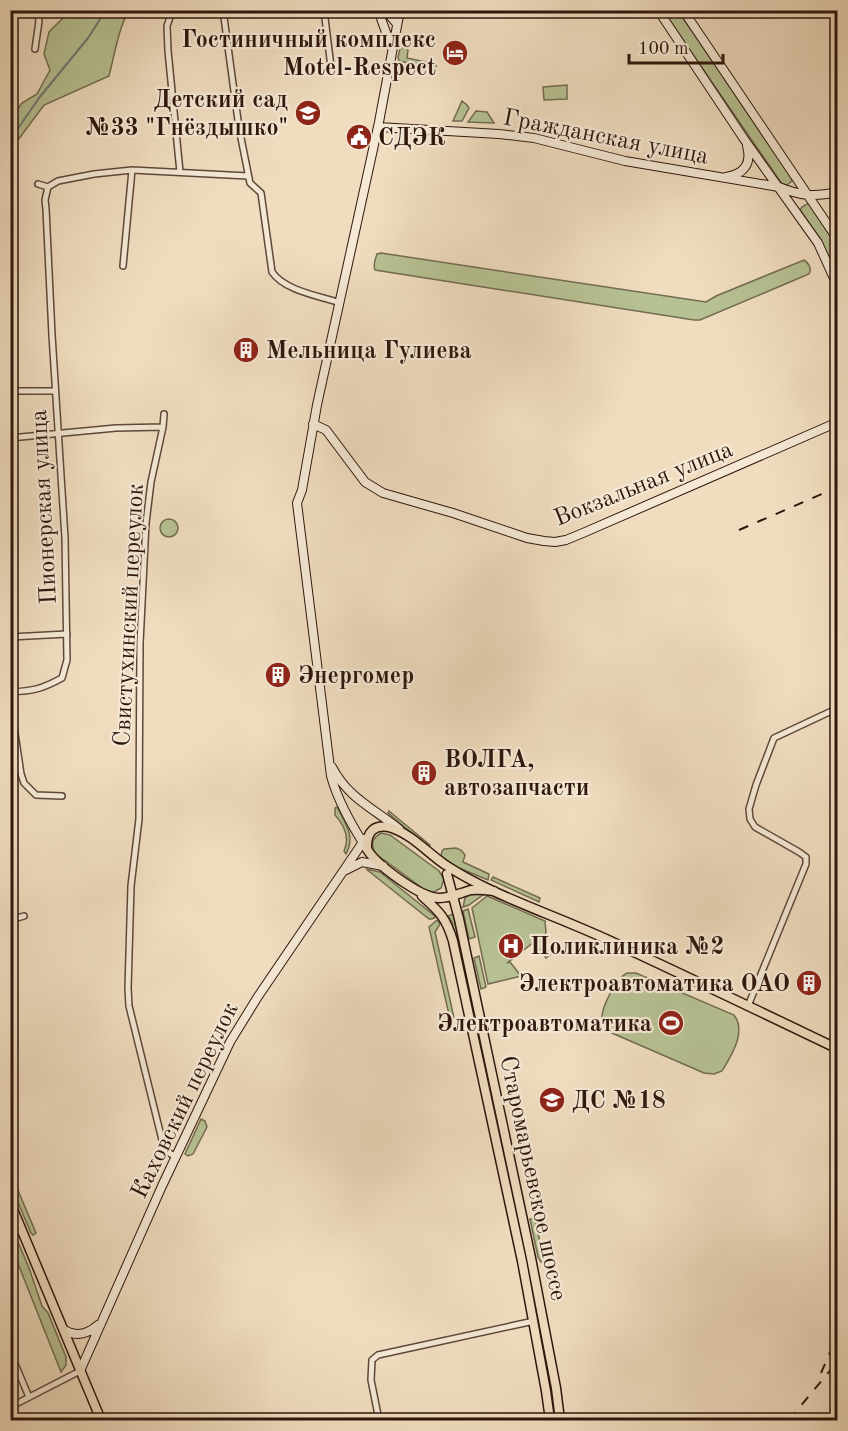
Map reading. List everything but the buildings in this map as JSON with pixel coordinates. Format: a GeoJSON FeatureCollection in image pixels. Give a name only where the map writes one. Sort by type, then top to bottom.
{"type":"FeatureCollection","features":[{"type":"Feature","properties":{"kind":"main road"},"geometry":{"type":"LineString","coordinates":[[378,10],[386,22],[397,24]]}},
{"type":"Feature","properties":{"kind":"main road"},"geometry":{"type":"LineString","coordinates":[[378,10],[392,50]]}},
{"type":"Feature","properties":{"kind":"main road"},"geometry":{"type":"LineString","coordinates":[[385,10],[397,24]]}},
{"type":"Feature","properties":{"kind":"main road"},"geometry":{"type":"LineString","coordinates":[[400,10],[378,127],[313,424],[302,490],[297,503],[331,777],[351,823],[376,861],[415,890],[440,898],[471,890],[494,891]]}},
{"type":"Feature","properties":{"kind":"main road"},"geometry":{"type":"LineString","coordinates":[[658,10],[744,139],[818,243],[837,287]]}},
{"type":"Feature","properties":{"kind":"main road"},"geometry":{"type":"LineString","coordinates":[[683,10],[837,240]]}},
{"type":"Feature","properties":{"kind":"main road","name":"Гражданская улица"},"geometry":{"type":"LineString","coordinates":[[378,127],[534,138],[625,161],[779,187],[808,196],[837,192]]}},
{"type":"Feature","properties":{"kind":"main road","name":"Гражданская улица"},"geometry":{"type":"LineString","coordinates":[[719,177],[734,176],[746,167],[749,154],[744,139]]}},
{"type":"Feature","properties":{"kind":"main road","name":"Вокзальная улица"},"geometry":{"type":"LineString","coordinates":[[313,424],[326,430],[365,482],[383,493],[527,538],[555,542],[567,540],[837,422]]}},
{"type":"Feature","properties":{"kind":"main road"},"geometry":{"type":"LineString","coordinates":[[329,760],[338,778],[349,792],[446,865],[494,891],[605,939],[837,1049]]}},
{"type":"Feature","properties":{"kind":"main road"},"geometry":{"type":"LineString","coordinates":[[350,859],[354,838],[351,823]]}},
{"type":"Feature","properties":{"kind":"main road"},"geometry":{"type":"LineString","coordinates":[[365,845],[371,831],[382,826],[404,833]]}},
{"type":"Feature","properties":{"kind":"main road","name":"Каховский переулок"},"geometry":{"type":"LineString","coordinates":[[80,1371],[230,1042],[350,859],[365,845]]}},
{"type":"Feature","properties":{"kind":"main road"},"geometry":{"type":"LineString","coordinates":[[430,896],[437,895],[444,890],[448,881],[444,867],[432,855]]}},
{"type":"Feature","properties":{"kind":"main road"},"geometry":{"type":"LineString","coordinates":[[340,874],[349,867],[362,862],[384,866]]}},
{"type":"Feature","properties":{"kind":"main road","name":"Старомарьевское шоссе"},"geometry":{"type":"LineString","coordinates":[[447,874],[454,896],[524,1219],[560,1420]]}},
{"type":"Feature","properties":{"kind":"main road","name":"Старомарьевское шоссе"},"geometry":{"type":"LineString","coordinates":[[415,890],[443,915],[453,941],[521,1253],[550,1420]]}},
{"type":"Feature","properties":{"kind":"main road"},"geometry":{"type":"LineString","coordinates":[[457,910],[460,898],[471,890]]}},
{"type":"Feature","properties":{"kind":"main road"},"geometry":{"type":"LineString","coordinates":[[10,1202],[101,1420]]}},
{"type":"Feature","properties":{"kind":"main road"},"geometry":{"type":"LineString","coordinates":[[64,1330],[80,1334],[92,1330],[100,1323]]}},
{"type":"Feature","properties":{"kind":"street"},"geometry":{"type":"LineString","coordinates":[[35,49],[39,21],[37,10]]}},
{"type":"Feature","properties":{"kind":"street"},"geometry":{"type":"LineString","coordinates":[[176,10],[171,14],[167,26],[180,172]]}},
{"type":"Feature","properties":{"kind":"street"},"geometry":{"type":"LineString","coordinates":[[223,10],[239,128],[250,183],[261,193],[272,272],[293,288],[340,303]]}},
{"type":"Feature","properties":{"kind":"street"},"geometry":{"type":"LineString","coordinates":[[324,10],[331,67]]}},
{"type":"Feature","properties":{"kind":"street"},"geometry":{"type":"LineString","coordinates":[[123,266],[132,170]]}},
{"type":"Feature","properties":{"kind":"street"},"geometry":{"type":"LineString","coordinates":[[38,184],[48,188],[58,181],[132,170],[248,176]]}},
{"type":"Feature","properties":{"kind":"street","name":"Пионерская улица"},"geometry":{"type":"LineString","coordinates":[[10,692],[31,691],[48,686],[62,678],[67,660],[65,538],[45,209],[48,188]]}},
{"type":"Feature","properties":{"kind":"street"},"geometry":{"type":"LineString","coordinates":[[10,391],[55,391]]}},
{"type":"Feature","properties":{"kind":"street","name":"Свистухинский переулок"},"geometry":{"type":"LineString","coordinates":[[164,414],[146,523],[141,643],[139,819],[131,886],[128,988],[129,1006],[164,1148],[176,1157]]}},
{"type":"Feature","properties":{"kind":"street"},"geometry":{"type":"LineString","coordinates":[[10,438],[116,428],[163,427]]}},
{"type":"Feature","properties":{"kind":"street"},"geometry":{"type":"LineString","coordinates":[[10,637],[67,634]]}},
{"type":"Feature","properties":{"kind":"street"},"geometry":{"type":"LineString","coordinates":[[10,700],[24,783],[36,795],[62,796]]}},
{"type":"Feature","properties":{"kind":"street"},"geometry":{"type":"LineString","coordinates":[[748,1006],[806,864],[806,857],[800,852],[754,827],[749,809],[756,785],[774,738],[837,708]]}},
{"type":"Feature","properties":{"kind":"street"},"geometry":{"type":"LineString","coordinates":[[10,920],[24,916]]}},
{"type":"Feature","properties":{"kind":"street"},"geometry":{"type":"LineString","coordinates":[[379,1420],[371,1376],[372,1360],[378,1355],[534,1321]]}},
{"type":"Feature","properties":{"kind":"street"},"geometry":{"type":"LineString","coordinates":[[10,1352],[29,1397]]}},
{"type":"Feature","properties":{"kind":"street"},"geometry":{"type":"LineString","coordinates":[[10,1407],[80,1371]]}},
{"type":"Feature","properties":{"kind":"green space"},"geometry":{"type":"Polygon","coordinates":[[[69,11],[129,11],[120,33],[109,76],[44,105],[15,144],[11,142],[11,119],[22,103],[37,94],[50,70],[44,54],[49,32],[69,11]]]}},
{"type":"Feature","properties":{"kind":"green space"},"geometry":{"type":"Polygon","coordinates":[[[663,11],[678,11],[792,176],[792,181],[787,185],[782,184],[663,11]]]}},
{"type":"Feature","properties":{"kind":"green space"},"geometry":{"type":"Polygon","coordinates":[[[404,47],[408,50],[407,58],[436,64],[436,68],[399,61],[400,49],[404,47]]]}},
{"type":"Feature","properties":{"kind":"green space"},"geometry":{"type":"Polygon","coordinates":[[[567,85],[567,99],[544,100],[543,87],[567,85]]]}},
{"type":"Feature","properties":{"kind":"green space"},"geometry":{"type":"Polygon","coordinates":[[[462,101],[469,108],[462,121],[453,121],[462,101]]]}},
{"type":"Feature","properties":{"kind":"green space"},"geometry":{"type":"Polygon","coordinates":[[[476,111],[487,112],[494,123],[468,122],[476,111]]]}},
{"type":"Feature","properties":{"kind":"green space"},"geometry":{"type":"Polygon","coordinates":[[[810,204],[837,247],[837,278],[821,240],[800,210],[810,204]]]}},
{"type":"Feature","properties":{"kind":"green space"},"geometry":{"type":"Polygon","coordinates":[[[381,253],[706,302],[804,260],[809,264],[810,270],[809,274],[700,320],[694,320],[375,270],[376,256],[381,253]]]}},
{"type":"Feature","properties":{"kind":"green space"},"geometry":{"type":"Polygon","coordinates":[[[169,519],[177,524],[178,528],[173,536],[169,537],[161,532],[160,528],[165,520],[169,519]]]}},
{"type":"Feature","properties":{"kind":"green space"},"geometry":{"type":"Polygon","coordinates":[[[337,807],[350,835],[346,854],[344,851],[345,832],[335,815],[337,807]]]}},
{"type":"Feature","properties":{"kind":"green space"},"geometry":{"type":"Polygon","coordinates":[[[389,811],[430,845],[428,847],[388,813],[389,811]]]}},
{"type":"Feature","properties":{"kind":"green space"},"geometry":{"type":"Polygon","coordinates":[[[381,833],[390,835],[439,871],[444,879],[441,888],[434,892],[425,890],[376,854],[373,842],[381,833]]]}},
{"type":"Feature","properties":{"kind":"green space"},"geometry":{"type":"Polygon","coordinates":[[[456,848],[465,855],[463,862],[489,874],[488,880],[454,866],[441,856],[444,849],[456,848]]]}},
{"type":"Feature","properties":{"kind":"green space"},"geometry":{"type":"Polygon","coordinates":[[[366,869],[380,872],[436,917],[429,919],[366,869]]]}},
{"type":"Feature","properties":{"kind":"green space"},"geometry":{"type":"Polygon","coordinates":[[[493,877],[540,898],[539,902],[491,880],[493,877]]]}},
{"type":"Feature","properties":{"kind":"green space"},"geometry":{"type":"Polygon","coordinates":[[[470,894],[484,894],[463,907],[465,898],[470,894]]]}},
{"type":"Feature","properties":{"kind":"green space"},"geometry":{"type":"Polygon","coordinates":[[[487,896],[545,921],[546,932],[542,942],[551,954],[546,958],[534,942],[507,963],[510,962],[521,976],[488,984],[472,908],[487,896]]]}},
{"type":"Feature","properties":{"kind":"green space"},"geometry":{"type":"Polygon","coordinates":[[[468,909],[475,937],[469,939],[463,911],[468,909]]]}},
{"type":"Feature","properties":{"kind":"green space"},"geometry":{"type":"Polygon","coordinates":[[[453,914],[510,1171],[546,1356],[543,1356],[506,1172],[452,922],[448,916],[453,914]]]}},
{"type":"Feature","properties":{"kind":"green space"},"geometry":{"type":"Polygon","coordinates":[[[437,920],[440,924],[435,932],[454,1018],[450,1019],[429,927],[437,920]]]}},
{"type":"Feature","properties":{"kind":"green space"},"geometry":{"type":"Polygon","coordinates":[[[479,956],[486,987],[481,989],[474,958],[479,956]]]}},
{"type":"Feature","properties":{"kind":"green space","name":"Электроавтоматика"},"geometry":{"type":"Polygon","coordinates":[[[627,973],[636,973],[734,1015],[738,1022],[738,1036],[722,1071],[714,1074],[704,1073],[612,1033],[606,1028],[602,1019],[605,1005],[615,986],[627,973]]]}},
{"type":"Feature","properties":{"kind":"green space"},"geometry":{"type":"Polygon","coordinates":[[[201,1119],[205,1121],[207,1127],[193,1154],[188,1156],[185,1154],[201,1119]]]}},
{"type":"Feature","properties":{"kind":"green space"},"geometry":{"type":"Polygon","coordinates":[[[17,1188],[36,1233],[33,1235],[14,1193],[17,1188]]]}},
{"type":"Feature","properties":{"kind":"green space"},"geometry":{"type":"Polygon","coordinates":[[[535,1218],[544,1262],[541,1262],[538,1257],[530,1219],[535,1218]]]}},
{"type":"Feature","properties":{"kind":"green space"},"geometry":{"type":"Polygon","coordinates":[[[10,1223],[42,1306],[48,1313],[66,1357],[66,1365],[61,1372],[11,1246],[10,1223]]]}},
{"type":"Feature","properties":{"kind":"waterway"},"geometry":{"type":"LineString","coordinates":[[10,140],[39,98],[88,38],[106,10]]}},
{"type":"Feature","properties":{"kind":"railway"},"geometry":{"type":"LineString","coordinates":[[739,530],[838,487]]}},
{"type":"Feature","properties":{"kind":"railway"},"geometry":{"type":"LineString","coordinates":[[821,1373],[838,1334]]}},
{"type":"Feature","properties":{"kind":"railway"},"geometry":{"type":"LineString","coordinates":[[789,1420],[838,1361]]}},
{"type":"Feature","properties":{"kind":"place","name":"Гостиничный комплекс Motel-Respect"},"geometry":{"type":"Point","coordinates":[455,53]}},
{"type":"Feature","properties":{"kind":"place","name":"Детский сад №33 \"Гнёздышко\""},"geometry":{"type":"Point","coordinates":[308,113]}},
{"type":"Feature","properties":{"kind":"place","name":"СДЭК"},"geometry":{"type":"Point","coordinates":[359,137]}},
{"type":"Feature","properties":{"kind":"place","name":"Мельница Гулиева"},"geometry":{"type":"Point","coordinates":[246,350]}},
{"type":"Feature","properties":{"kind":"place","name":"Энергомер"},"geometry":{"type":"Point","coordinates":[278,675]}},
{"type":"Feature","properties":{"kind":"place","name":"ВОЛГА, автозапчасти"},"geometry":{"type":"Point","coordinates":[424,773]}},
{"type":"Feature","properties":{"kind":"place","name":"Поликлиника №2"},"geometry":{"type":"Point","coordinates":[511,946]}},
{"type":"Feature","properties":{"kind":"place","name":"Электроавтоматика ОАО"},"geometry":{"type":"Point","coordinates":[809,983]}},
{"type":"Feature","properties":{"kind":"place","name":"Электроавтоматика"},"geometry":{"type":"Point","coordinates":[671,1023]}},
{"type":"Feature","properties":{"kind":"place","name":"ДС №18"},"geometry":{"type":"Point","coordinates":[552,1100]}}]}
